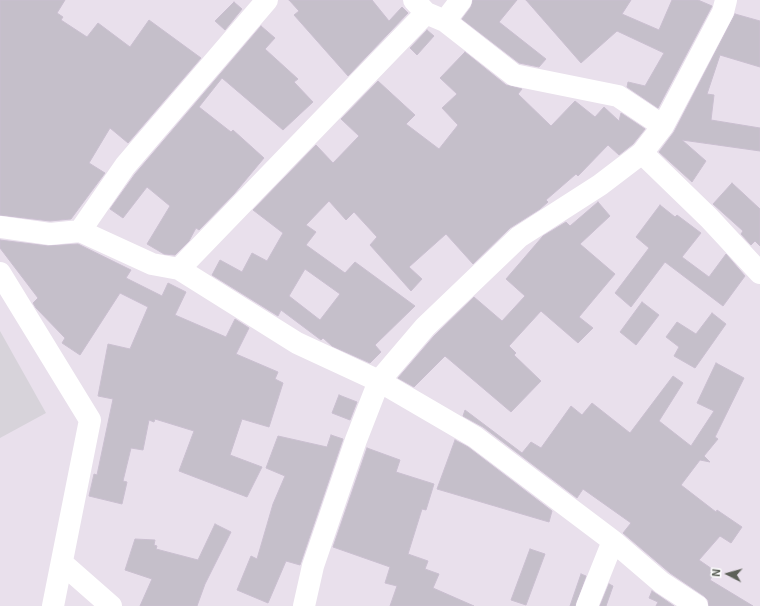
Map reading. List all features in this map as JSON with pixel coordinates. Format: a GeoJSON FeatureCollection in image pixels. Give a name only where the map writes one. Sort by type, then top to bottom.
{"type":"FeatureCollection","features":[{"type":"Feature","properties":{"kind":"street"},"geometry":{"type":"LineString","coordinates":[[80,231],[125,166],[267,0]]}},
{"type":"Feature","properties":{"kind":"street"},"geometry":{"type":"LineString","coordinates":[[179,269],[429,11],[461,0]]}},
{"type":"Feature","properties":{"kind":"street"},"geometry":{"type":"LineString","coordinates":[[304,606],[314,566],[356,440],[379,381],[425,327],[519,237],[600,185],[642,152],[663,126],[723,12],[726,0]]}},
{"type":"Feature","properties":{"kind":"street"},"geometry":{"type":"LineString","coordinates":[[429,11],[514,75],[618,96],[663,126]]}},
{"type":"Feature","properties":{"kind":"street"},"geometry":{"type":"LineString","coordinates":[[642,152],[709,218],[760,273]]}},
{"type":"Feature","properties":{"kind":"street"},"geometry":{"type":"LineString","coordinates":[[0,227],[50,234],[80,231],[152,264],[179,269],[297,343],[379,381],[475,437],[613,541],[662,583],[697,606]]}},
{"type":"Feature","properties":{"kind":"street"},"geometry":{"type":"LineString","coordinates":[[0,273],[90,420],[53,606]]}},
{"type":"Feature","properties":{"kind":"street"},"geometry":{"type":"LineString","coordinates":[[587,606],[613,541]]}},
{"type":"Feature","properties":{"kind":"street"},"geometry":{"type":"LineString","coordinates":[[62,562],[111,606]]}},
{"type":"Feature","properties":{"kind":"shaded area"},"geometry":{"type":"Polygon","coordinates":[[[0,331],[46,413],[0,438],[0,331]]]}},
{"type":"Feature","properties":{"kind":"building"},"geometry":{"type":"Polygon","coordinates":[[[0,0],[65,0],[57,13],[63,17],[61,20],[87,37],[98,23],[130,47],[149,20],[201,58],[128,143],[110,128],[89,163],[105,173],[71,219],[50,221],[0,215],[0,0]]]}},
{"type":"Feature","properties":{"kind":"building"},"geometry":{"type":"Polygon","coordinates":[[[289,0],[372,0],[389,21],[402,7],[408,13],[348,76],[294,15],[299,11],[289,0]]]}},
{"type":"Feature","properties":{"kind":"building"},"geometry":{"type":"Polygon","coordinates":[[[473,0],[517,0],[499,22],[546,59],[539,67],[519,63],[462,19],[471,7],[473,0]]]}},
{"type":"Feature","properties":{"kind":"building"},"geometry":{"type":"Polygon","coordinates":[[[526,0],[631,0],[622,14],[659,30],[672,0],[698,0],[712,6],[658,108],[627,87],[628,82],[645,86],[664,53],[617,31],[581,63],[526,0]]]}},
{"type":"Feature","properties":{"kind":"building"},"geometry":{"type":"Polygon","coordinates":[[[234,2],[242,9],[225,30],[215,21],[234,2]]]}},
{"type":"Feature","properties":{"kind":"building"},"geometry":{"type":"Polygon","coordinates":[[[735,14],[760,21],[760,67],[720,55],[707,94],[714,95],[711,120],[760,128],[760,151],[682,140],[706,161],[692,182],[659,152],[674,132],[735,14]]]}},
{"type":"Feature","properties":{"kind":"building"},"geometry":{"type":"Polygon","coordinates":[[[261,26],[275,38],[265,49],[298,79],[294,82],[313,102],[283,130],[222,78],[199,107],[231,132],[233,130],[264,158],[234,194],[199,230],[196,228],[189,241],[175,255],[164,254],[147,244],[170,206],[147,187],[123,218],[110,209],[135,174],[261,26]]]}},
{"type":"Feature","properties":{"kind":"building"},"geometry":{"type":"Polygon","coordinates":[[[427,30],[434,36],[417,55],[410,48],[427,30]]]}},
{"type":"Feature","properties":{"kind":"building"},"geometry":{"type":"Polygon","coordinates":[[[465,52],[506,85],[522,89],[518,94],[551,126],[575,101],[595,117],[604,107],[619,121],[621,113],[645,129],[633,144],[619,155],[608,145],[578,176],[576,174],[546,200],[548,202],[540,209],[510,228],[473,264],[446,234],[409,267],[422,279],[411,291],[370,245],[377,237],[354,212],[346,220],[329,201],[306,225],[316,232],[306,245],[345,273],[355,262],[415,306],[375,345],[381,352],[370,363],[332,346],[323,338],[321,340],[281,310],[278,316],[212,275],[220,260],[242,272],[252,253],[267,261],[283,233],[253,210],[316,145],[333,163],[359,136],[341,119],[378,81],[415,115],[406,124],[439,149],[458,125],[442,108],[457,94],[440,78],[465,52]],[[305,269],[289,296],[320,320],[340,294],[305,269]]]}},
{"type":"Feature","properties":{"kind":"building"},"geometry":{"type":"Polygon","coordinates":[[[732,183],[760,209],[760,246],[755,241],[751,245],[741,234],[743,231],[713,204],[732,183]]]}},
{"type":"Feature","properties":{"kind":"building"},"geometry":{"type":"Polygon","coordinates":[[[598,202],[610,216],[580,244],[615,274],[579,317],[593,328],[578,343],[541,311],[509,346],[516,353],[514,355],[541,381],[511,412],[445,356],[414,387],[398,378],[434,336],[474,297],[502,321],[525,296],[506,279],[543,236],[566,222],[570,226],[598,202]]]}},
{"type":"Feature","properties":{"kind":"building"},"geometry":{"type":"Polygon","coordinates":[[[660,205],[675,217],[677,215],[701,233],[682,257],[709,277],[726,254],[745,276],[723,306],[665,262],[631,307],[615,293],[649,248],[636,237],[660,205]]]}},
{"type":"Feature","properties":{"kind":"building"},"geometry":{"type":"Polygon","coordinates":[[[0,240],[48,246],[78,244],[131,270],[126,278],[162,296],[168,283],[186,292],[175,315],[226,337],[235,319],[249,328],[236,354],[278,372],[275,379],[283,383],[269,427],[242,419],[230,455],[262,467],[247,497],[179,471],[194,431],[155,419],[154,422],[149,420],[143,450],[131,448],[123,481],[127,482],[122,504],[89,496],[94,474],[97,475],[113,399],[98,396],[108,344],[130,349],[148,307],[120,293],[80,355],[62,343],[65,338],[36,308],[33,303],[38,298],[0,248],[0,240]]]}},
{"type":"Feature","properties":{"kind":"building"},"geometry":{"type":"Polygon","coordinates":[[[642,302],[659,315],[636,345],[620,332],[642,302]]]}},
{"type":"Feature","properties":{"kind":"building"},"geometry":{"type":"Polygon","coordinates":[[[712,313],[726,324],[695,368],[674,356],[679,347],[666,337],[677,322],[696,334],[712,313]]]}},
{"type":"Feature","properties":{"kind":"building"},"geometry":{"type":"Polygon","coordinates":[[[716,363],[744,378],[715,437],[718,439],[704,456],[710,462],[700,460],[681,485],[716,512],[717,510],[742,527],[731,543],[720,536],[699,560],[715,571],[710,580],[753,606],[709,606],[708,600],[704,596],[670,573],[623,533],[631,523],[583,489],[577,498],[483,427],[463,416],[465,410],[522,453],[531,442],[541,448],[571,406],[582,415],[592,403],[630,433],[673,376],[683,383],[659,421],[691,446],[714,411],[697,403],[716,363]]]}},
{"type":"Feature","properties":{"kind":"building"},"geometry":{"type":"Polygon","coordinates":[[[339,395],[357,402],[350,420],[332,413],[339,395]]]}},
{"type":"Feature","properties":{"kind":"building"},"geometry":{"type":"Polygon","coordinates":[[[331,435],[343,439],[300,565],[286,561],[268,603],[237,590],[251,556],[257,559],[273,504],[285,476],[266,468],[278,436],[327,447],[331,435]]]}},
{"type":"Feature","properties":{"kind":"building"},"geometry":{"type":"Polygon","coordinates":[[[455,440],[468,447],[552,511],[549,522],[437,489],[455,440]]]}},
{"type":"Feature","properties":{"kind":"building"},"geometry":{"type":"Polygon","coordinates":[[[367,448],[400,460],[396,472],[434,484],[426,510],[422,509],[408,554],[428,561],[425,569],[439,574],[433,588],[474,606],[390,606],[397,586],[385,583],[390,567],[333,547],[367,448]]]}},
{"type":"Feature","properties":{"kind":"building"},"geometry":{"type":"Polygon","coordinates":[[[215,524],[231,532],[205,584],[197,606],[140,606],[152,579],[125,570],[135,539],[155,540],[154,545],[157,546],[156,549],[198,560],[215,524]]]}},
{"type":"Feature","properties":{"kind":"building"},"geometry":{"type":"Polygon","coordinates":[[[530,549],[545,554],[526,605],[511,600],[530,549]]]}},
{"type":"Feature","properties":{"kind":"building"},"geometry":{"type":"Polygon","coordinates":[[[581,574],[586,576],[575,606],[570,606],[581,574]]]}},
{"type":"Feature","properties":{"kind":"building"},"geometry":{"type":"Polygon","coordinates":[[[609,584],[613,586],[606,606],[600,606],[609,584]]]}},
{"type":"Feature","properties":{"kind":"building"},"geometry":{"type":"Polygon","coordinates":[[[652,591],[674,606],[656,606],[658,602],[649,598],[652,591]]]}}]}
